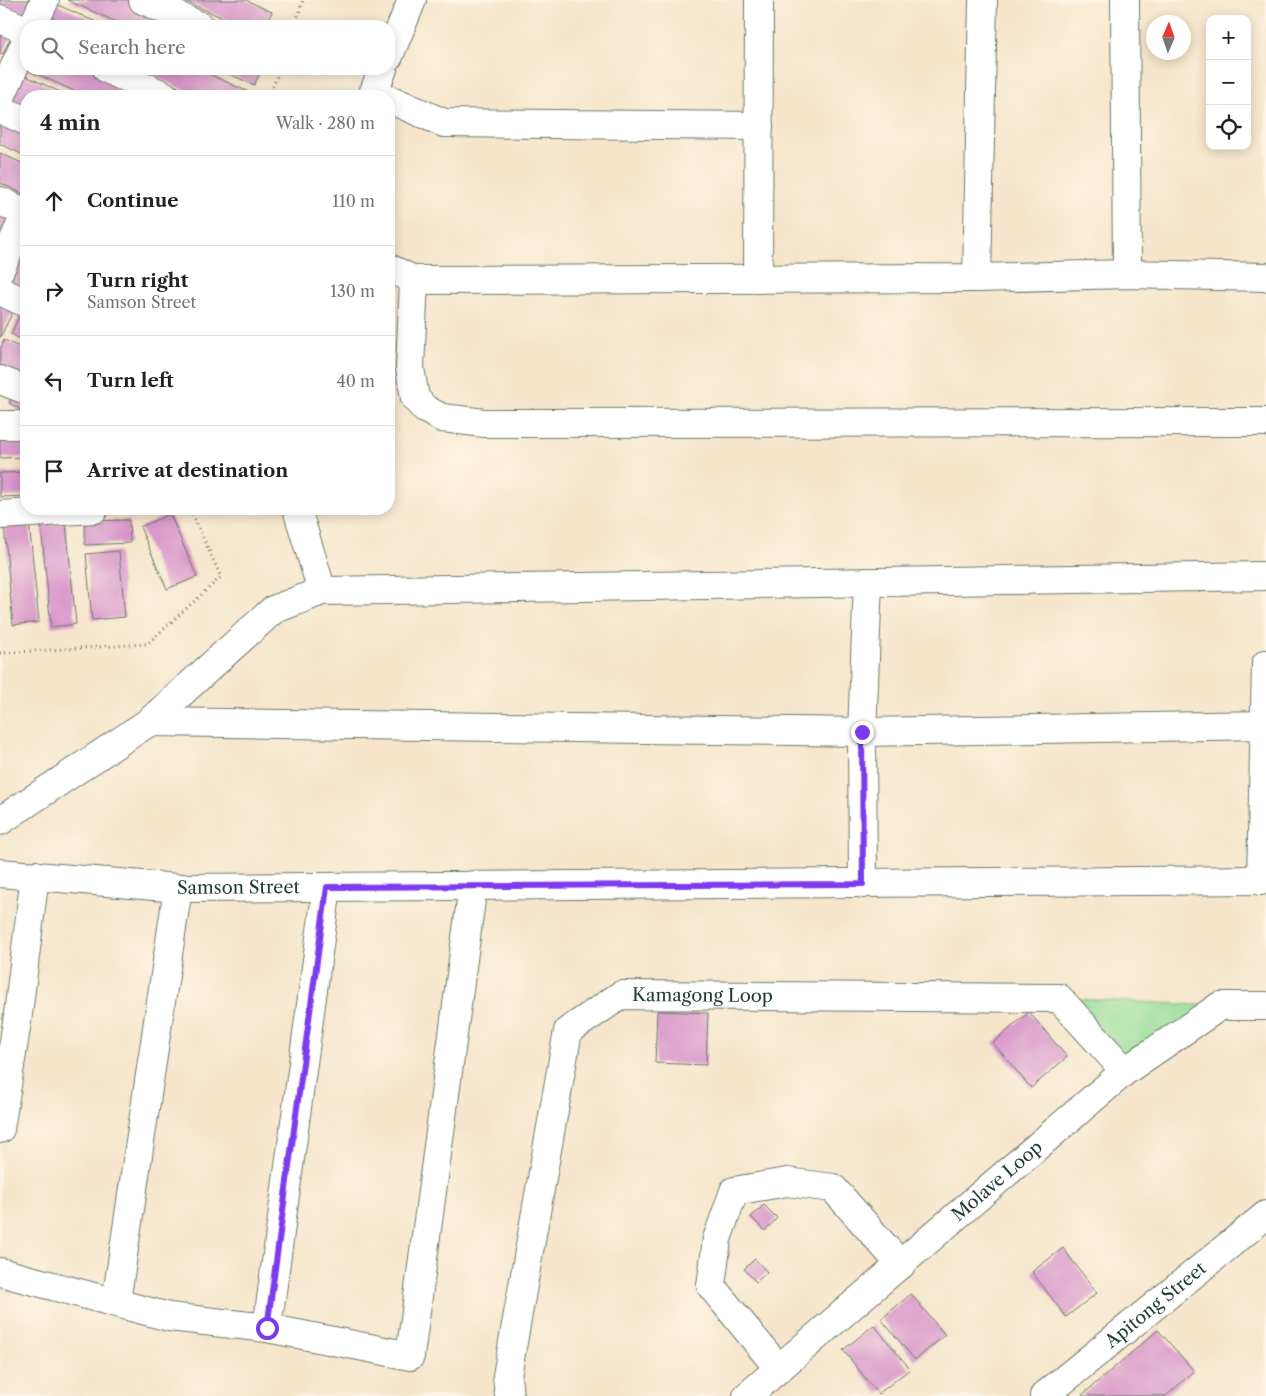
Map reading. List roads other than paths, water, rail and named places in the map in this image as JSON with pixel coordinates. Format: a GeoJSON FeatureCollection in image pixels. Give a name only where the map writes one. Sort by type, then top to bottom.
{"type":"FeatureCollection","features":[{"type":"Feature","properties":{"kind":"street"},"geometry":{"type":"LineString","coordinates":[[36,20],[45,0]]}},
{"type":"Feature","properties":{"kind":"street"},"geometry":{"type":"LineString","coordinates":[[143,0],[187,20]]}},
{"type":"Feature","properties":{"kind":"street"},"geometry":{"type":"LineString","coordinates":[[395,41],[412,0]]}},
{"type":"Feature","properties":{"kind":"street"},"geometry":{"type":"LineString","coordinates":[[758,0],[758,279]]}},
{"type":"Feature","properties":{"kind":"street"},"geometry":{"type":"LineString","coordinates":[[977,278],[983,0]]}},
{"type":"Feature","properties":{"kind":"street"},"geometry":{"type":"LineString","coordinates":[[1125,0],[1127,274]]}},
{"type":"Feature","properties":{"kind":"street"},"geometry":{"type":"LineString","coordinates":[[0,19],[20,27]]}},
{"type":"Feature","properties":{"kind":"street"},"geometry":{"type":"LineString","coordinates":[[0,99],[20,54]]}},
{"type":"Feature","properties":{"kind":"street"},"geometry":{"type":"LineString","coordinates":[[120,75],[152,90]]}},
{"type":"Feature","properties":{"kind":"street"},"geometry":{"type":"LineString","coordinates":[[395,98],[444,123],[759,126]]}},
{"type":"Feature","properties":{"kind":"street"},"geometry":{"type":"LineString","coordinates":[[0,109],[20,118]]}},
{"type":"Feature","properties":{"kind":"street"},"geometry":{"type":"LineString","coordinates":[[0,201],[20,210]]}},
{"type":"Feature","properties":{"kind":"street"},"geometry":{"type":"LineString","coordinates":[[0,270],[20,226]]}},
{"type":"Feature","properties":{"kind":"street"},"geometry":{"type":"LineString","coordinates":[[395,271],[414,280],[977,278],[1127,274],[1266,277]]}},
{"type":"Feature","properties":{"kind":"street"},"geometry":{"type":"LineString","coordinates":[[414,280],[410,368],[415,398],[425,409],[442,418],[485,423],[1266,422]]}},
{"type":"Feature","properties":{"kind":"street"},"geometry":{"type":"LineString","coordinates":[[0,291],[20,300]]}},
{"type":"Feature","properties":{"kind":"street"},"geometry":{"type":"LineString","coordinates":[[0,380],[20,388]]}},
{"type":"Feature","properties":{"kind":"street"},"geometry":{"type":"LineString","coordinates":[[0,424],[20,425]]}},
{"type":"Feature","properties":{"kind":"street"},"geometry":{"type":"LineString","coordinates":[[0,515],[20,514]]}},
{"type":"Feature","properties":{"kind":"street"},"geometry":{"type":"LineString","coordinates":[[300,515],[322,591]]}},
{"type":"Feature","properties":{"kind":"street"},"geometry":{"type":"LineString","coordinates":[[0,822],[148,722],[274,610],[322,591],[1266,576]]}},
{"type":"Feature","properties":{"kind":"street"},"geometry":{"type":"LineString","coordinates":[[863,884],[862,732],[868,582]]}},
{"type":"Feature","properties":{"kind":"street"},"geometry":{"type":"LineString","coordinates":[[1263,881],[1266,664]]}},
{"type":"Feature","properties":{"kind":"street"},"geometry":{"type":"LineString","coordinates":[[148,722],[862,732],[1265,725]]}},
{"type":"Feature","properties":{"kind":"street","name":"Samson Street"},"geometry":{"type":"LineString","coordinates":[[0,873],[178,888],[1263,881]]}},
{"type":"Feature","properties":{"kind":"street"},"geometry":{"type":"LineString","coordinates":[[0,1129],[9,1028],[35,875]]}},
{"type":"Feature","properties":{"kind":"street"},"geometry":{"type":"LineString","coordinates":[[0,1272],[169,1317],[267,1328],[410,1356],[473,885]]}},
{"type":"Feature","properties":{"kind":"street"},"geometry":{"type":"LineString","coordinates":[[267,1328],[327,887]]}},
{"type":"Feature","properties":{"kind":"street"},"geometry":{"type":"LineString","coordinates":[[116,1302],[178,888]]}},
{"type":"Feature","properties":{"kind":"street","name":"Kamagong Loop"},"geometry":{"type":"LineString","coordinates":[[509,1396],[506,1376],[568,1031],[621,995],[1059,998],[1125,1071]]}},
{"type":"Feature","properties":{"kind":"street","name":"Molave Loop"},"geometry":{"type":"LineString","coordinates":[[747,1396],[1125,1071],[1220,1006],[1266,1006]]}},
{"type":"Feature","properties":{"kind":"street"},"geometry":{"type":"LineString","coordinates":[[779,1369],[711,1286],[716,1239],[734,1191],[787,1182],[834,1188],[901,1265]]}},
{"type":"Feature","properties":{"kind":"street","name":"Apitong Street"},"geometry":{"type":"LineString","coordinates":[[1044,1396],[1266,1215]]}}]}
